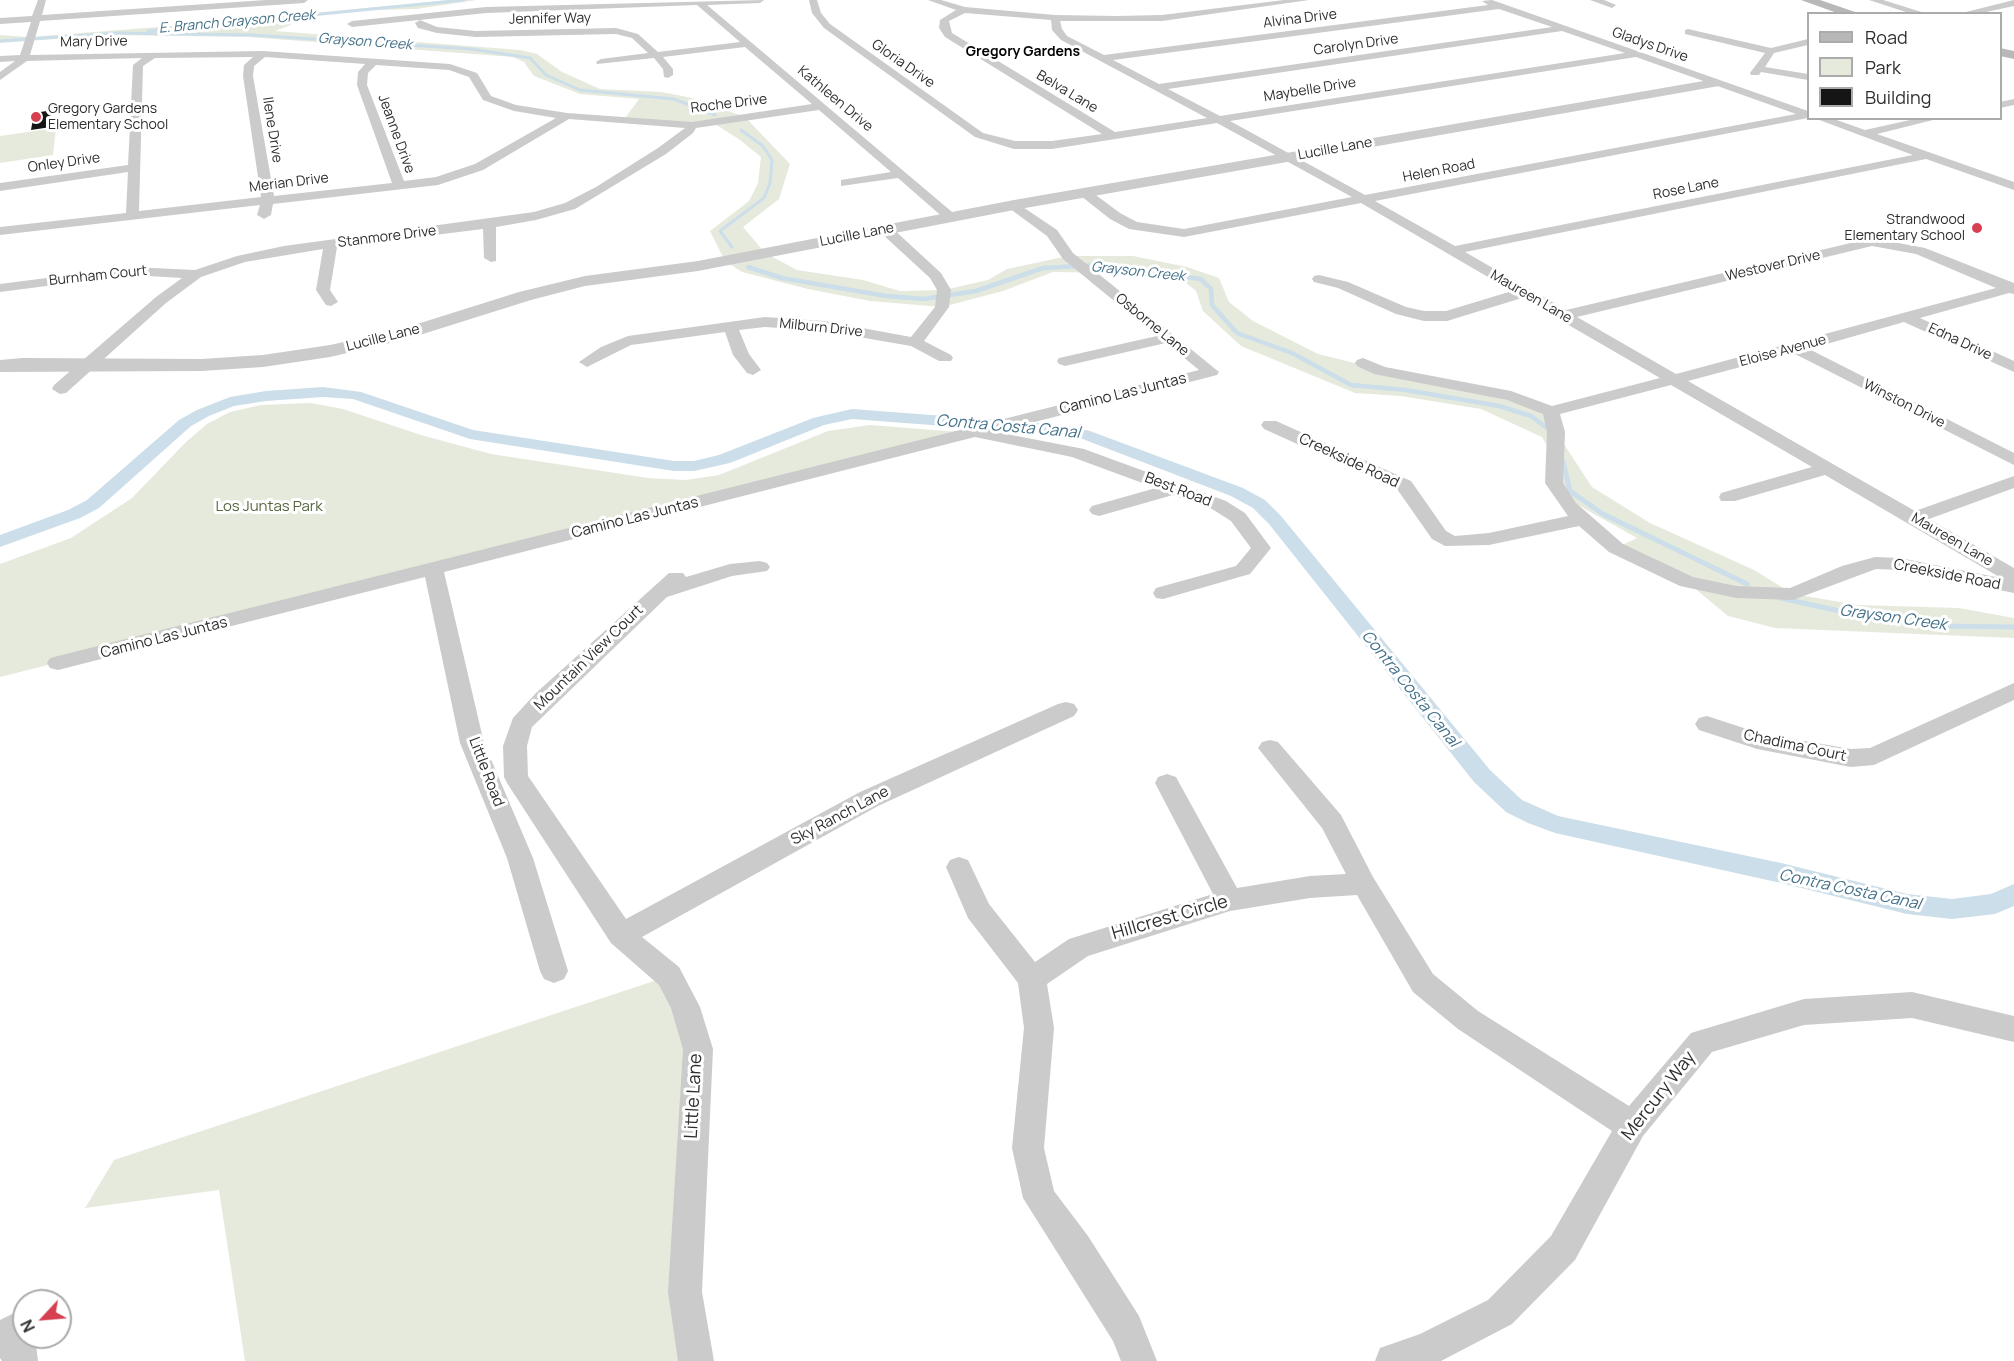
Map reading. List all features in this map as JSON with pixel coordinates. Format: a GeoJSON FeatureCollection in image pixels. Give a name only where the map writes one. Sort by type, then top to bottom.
{"type":"FeatureCollection","features":[{"type":"Feature","properties":{"kind":"main road"},"geometry":{"type":"LineString","coordinates":[[1807,0],[1848,12]]}},
{"type":"Feature","properties":{"kind":"street"},"geometry":{"type":"LineString","coordinates":[[0,77],[24,57],[42,0]]}},
{"type":"Feature","properties":{"kind":"street"},"geometry":{"type":"LineString","coordinates":[[135,13],[137,0]]}},
{"type":"Feature","properties":{"kind":"street"},"geometry":{"type":"LineString","coordinates":[[0,21],[135,13],[230,3],[304,0]]}},
{"type":"Feature","properties":{"kind":"street"},"geometry":{"type":"LineString","coordinates":[[352,24],[418,19],[486,10],[701,4],[760,0]]}},
{"type":"Feature","properties":{"kind":"street","name":"Gloria Drive"},"geometry":{"type":"LineString","coordinates":[[813,0],[817,14],[827,26],[990,140]]}},
{"type":"Feature","properties":{"kind":"street"},"geometry":{"type":"LineString","coordinates":[[932,0],[964,10],[1055,18],[1162,18],[1305,0]]}},
{"type":"Feature","properties":{"kind":"street","name":"Gladys Drive"},"geometry":{"type":"LineString","coordinates":[[1482,0],[1807,115]]}},
{"type":"Feature","properties":{"kind":"street"},"geometry":{"type":"LineString","coordinates":[[1594,0],[1612,5]]}},
{"type":"Feature","properties":{"kind":"street"},"geometry":{"type":"LineString","coordinates":[[1873,0],[1917,12]]}},
{"type":"Feature","properties":{"kind":"street"},"geometry":{"type":"LineString","coordinates":[[1974,2],[1993,7]]}},
{"type":"Feature","properties":{"kind":"street"},"geometry":{"type":"LineString","coordinates":[[1970,12],[2014,3]]}},
{"type":"Feature","properties":{"kind":"street","name":"Kathleen Drive"},"geometry":{"type":"LineString","coordinates":[[701,4],[951,217]]}},
{"type":"Feature","properties":{"kind":"street","name":"Alvina Drive"},"geometry":{"type":"LineString","coordinates":[[1103,58],[1500,6]]}},
{"type":"Feature","properties":{"kind":"street"},"geometry":{"type":"LineString","coordinates":[[1983,9],[1994,12]]}},
{"type":"Feature","properties":{"kind":"street","name":"Belva Lane"},"geometry":{"type":"LineString","coordinates":[[964,10],[945,20],[944,28],[948,35],[1112,135]]}},
{"type":"Feature","properties":{"kind":"street","name":"Maureen Lane"},"geometry":{"type":"LineString","coordinates":[[1055,18],[1059,34],[1290,157],[2014,577]]}},
{"type":"Feature","properties":{"kind":"street","name":"Jennifer Way"},"geometry":{"type":"LineString","coordinates":[[418,19],[422,26],[437,30],[476,34],[616,31],[634,36],[656,55],[668,69],[668,75]]}},
{"type":"Feature","properties":{"kind":"street","name":"Carolyn Drive"},"geometry":{"type":"LineString","coordinates":[[1157,87],[1559,28]]}},
{"type":"Feature","properties":{"kind":"street"},"geometry":{"type":"LineString","coordinates":[[1688,32],[1771,51],[1807,42]]}},
{"type":"Feature","properties":{"kind":"street"},"geometry":{"type":"LineString","coordinates":[[601,62],[746,44]]}},
{"type":"Feature","properties":{"kind":"street"},"geometry":{"type":"LineString","coordinates":[[1771,51],[1758,71],[1807,77]]}},
{"type":"Feature","properties":{"kind":"street","name":"Mary Drive"},"geometry":{"type":"LineString","coordinates":[[0,59],[263,54],[450,67],[473,75],[487,98],[514,108],[567,116]]}},
{"type":"Feature","properties":{"kind":"street","name":"Ilene Drive"},"geometry":{"type":"LineString","coordinates":[[263,54],[249,65],[248,76],[268,200],[264,216]]}},
{"type":"Feature","properties":{"kind":"street"},"geometry":{"type":"LineString","coordinates":[[132,216],[138,64],[152,55]]}},
{"type":"Feature","properties":{"kind":"street","name":"Maybelle Drive"},"geometry":{"type":"LineString","coordinates":[[990,140],[1033,146],[1634,55]]}},
{"type":"Feature","properties":{"kind":"street","name":"Jeanne Drive"},"geometry":{"type":"LineString","coordinates":[[374,61],[363,72],[362,85],[399,185]]}},
{"type":"Feature","properties":{"kind":"street","name":"Lucille Lane"},"geometry":{"type":"LineString","coordinates":[[0,366],[201,365],[263,361],[330,351],[400,335],[525,296],[585,281],[698,266],[1014,205],[1715,83]]}},
{"type":"Feature","properties":{"kind":"street","name":"Roche Drive"},"geometry":{"type":"LineString","coordinates":[[567,116],[692,125],[822,106]]}},
{"type":"Feature","properties":{"kind":"street","name":"Helen Road"},"geometry":{"type":"LineString","coordinates":[[1085,193],[1115,216],[1134,226],[1185,233],[1367,201],[1807,115]]}},
{"type":"Feature","properties":{"kind":"street","name":"Merian Drive"},"geometry":{"type":"LineString","coordinates":[[0,231],[438,181],[461,175],[567,116]]}},
{"type":"Feature","properties":{"kind":"street"},"geometry":{"type":"LineString","coordinates":[[1826,120],[2014,186]]}},
{"type":"Feature","properties":{"kind":"street"},"geometry":{"type":"LineString","coordinates":[[1864,134],[1927,120]]}},
{"type":"Feature","properties":{"kind":"street","name":"Stanmore Drive"},"geometry":{"type":"LineString","coordinates":[[60,389],[161,300],[196,274],[242,259],[331,244],[489,224],[536,216],[570,206],[632,170],[689,131],[692,125]]}},
{"type":"Feature","properties":{"kind":"street","name":"Rose Lane"},"geometry":{"type":"LineString","coordinates":[[1452,251],[1926,156]]}},
{"type":"Feature","properties":{"kind":"street"},"geometry":{"type":"LineString","coordinates":[[612,166],[632,170]]}},
{"type":"Feature","properties":{"kind":"street","name":"Onley Drive"},"geometry":{"type":"LineString","coordinates":[[0,187],[133,168]]}},
{"type":"Feature","properties":{"kind":"street"},"geometry":{"type":"LineString","coordinates":[[846,183],[900,174]]}},
{"type":"Feature","properties":{"kind":"street","name":"Osborne Lane"},"geometry":{"type":"LineString","coordinates":[[1014,205],[1052,233],[1068,256],[1211,372]]}},
{"type":"Feature","properties":{"kind":"street"},"geometry":{"type":"LineString","coordinates":[[489,224],[490,258]]}},
{"type":"Feature","properties":{"kind":"street"},"geometry":{"type":"LineString","coordinates":[[886,230],[936,276],[944,290],[942,307],[915,342]]}},
{"type":"Feature","properties":{"kind":"street","name":"Westover Drive"},"geometry":{"type":"LineString","coordinates":[[1562,316],[1872,242],[1920,251],[2013,289]]}},
{"type":"Feature","properties":{"kind":"street"},"geometry":{"type":"LineString","coordinates":[[331,244],[323,290],[331,302]]}},
{"type":"Feature","properties":{"kind":"street","name":"Burnham Court"},"geometry":{"type":"LineString","coordinates":[[0,288],[132,271],[196,274]]}},
{"type":"Feature","properties":{"kind":"street"},"geometry":{"type":"LineString","coordinates":[[1319,279],[1343,285],[1401,311],[1424,316],[1447,316],[1522,293]]}},
{"type":"Feature","properties":{"kind":"street","name":"Eloise Avenue"},"geometry":{"type":"LineString","coordinates":[[1551,411],[2013,289]]}},
{"type":"Feature","properties":{"kind":"street","name":"Edna Drive"},"geometry":{"type":"LineString","coordinates":[[1905,317],[2014,367]]}},
{"type":"Feature","properties":{"kind":"street","name":"Milburn Drive"},"geometry":{"type":"LineString","coordinates":[[587,362],[607,350],[628,342],[765,322],[806,324],[915,342],[945,358]]}},
{"type":"Feature","properties":{"kind":"street"},"geometry":{"type":"LineString","coordinates":[[730,326],[741,355],[753,370]]}},
{"type":"Feature","properties":{"kind":"street"},"geometry":{"type":"LineString","coordinates":[[1065,361],[1167,338]]}},
{"type":"Feature","properties":{"kind":"street","name":"Winston Drive"},"geometry":{"type":"LineString","coordinates":[[1795,348],[2014,460]]}},
{"type":"Feature","properties":{"kind":"street"},"geometry":{"type":"LineString","coordinates":[[1364,363],[1380,371],[1511,396],[1551,411]]}},
{"type":"Feature","properties":{"kind":"street","name":"Camino Las Juntas"},"geometry":{"type":"LineString","coordinates":[[58,663],[1211,372]]}},
{"type":"Feature","properties":{"kind":"street","name":"Creekside Road"},"geometry":{"type":"LineString","coordinates":[[1551,411],[1556,432],[1554,483],[1569,507],[1580,520],[1616,548],[1688,582],[1736,592],[1793,594],[1849,570],[1875,563],[1899,564],[2014,587]]}},
{"type":"Feature","properties":{"kind":"street","name":"Creekside Road"},"geometry":{"type":"LineString","coordinates":[[1270,425],[1404,485],[1439,535],[1452,542],[1490,539],[1538,527],[1580,520]]}},
{"type":"Feature","properties":{"kind":"street","name":"Best Road"},"geometry":{"type":"LineString","coordinates":[[978,431],[1056,447],[1219,505],[1238,518],[1261,548],[1244,570],[1163,593]]}},
{"type":"Feature","properties":{"kind":"street"},"geometry":{"type":"LineString","coordinates":[[1728,497],[1826,469]]}},
{"type":"Feature","properties":{"kind":"street"},"geometry":{"type":"LineString","coordinates":[[1914,518],[2014,482]]}},
{"type":"Feature","properties":{"kind":"street"},"geometry":{"type":"LineString","coordinates":[[1099,510],[1176,488]]}},
{"type":"Feature","properties":{"kind":"street"},"geometry":{"type":"LineString","coordinates":[[657,593],[730,570],[760,567]]}},
{"type":"Feature","properties":{"kind":"street","name":"Little Road"},"geometry":{"type":"LineString","coordinates":[[433,568],[472,743],[520,858],[554,971]]}},
{"type":"Feature","properties":{"kind":"street","name":"Mountain View Court"},"geometry":{"type":"LineString","coordinates":[[515,746],[521,724],[544,699],[676,577]]}},
{"type":"Feature","properties":{"kind":"street","name":"Chadima Court"},"geometry":{"type":"LineString","coordinates":[[1707,724],[1758,741],[1851,758],[1874,756],[2014,691]]}},
{"type":"Feature","properties":{"kind":"street","name":"Sky Ranch Lane"},"geometry":{"type":"LineString","coordinates":[[621,935],[870,799],[1066,710]]}},
{"type":"Feature","properties":{"kind":"street","name":"Little Lane"},"geometry":{"type":"LineString","coordinates":[[515,746],[516,777],[621,935],[669,976],[684,1007],[698,1049],[685,1292],[696,1361]]}},
{"type":"Feature","properties":{"kind":"street"},"geometry":{"type":"LineString","coordinates":[[1270,748],[1332,822],[1364,884],[1423,982],[1468,1020],[1632,1126]]}},
{"type":"Feature","properties":{"kind":"street"},"geometry":{"type":"LineString","coordinates":[[1167,783],[1230,900]]}},
{"type":"Feature","properties":{"kind":"street"},"geometry":{"type":"LineString","coordinates":[[959,867],[978,910],[1032,979],[1039,1028],[1028,1148],[1039,1198],[1077,1248],[1126,1329],[1139,1361]]}},
{"type":"Feature","properties":{"kind":"street","name":"Hillcrest Circle"},"geometry":{"type":"LineString","coordinates":[[1032,979],[1079,947],[1230,900],[1310,888],[1364,884]]}},
{"type":"Feature","properties":{"kind":"street","name":"Mercury Way"},"geometry":{"type":"LineString","coordinates":[[1393,1361],[1427,1349],[1500,1312],[1563,1248],[1632,1126],[1702,1042],[1804,1012],[1912,1005],[2014,1029]]}},
{"type":"Feature","properties":{"kind":"green space"},"geometry":{"type":"Polygon","coordinates":[[[449,0],[477,0],[416,9],[337,11],[290,18],[291,25],[275,31],[520,50],[537,54],[562,72],[600,89],[662,92],[692,98],[745,117],[790,164],[779,199],[743,227],[765,253],[797,270],[863,280],[900,291],[944,290],[988,280],[1007,269],[1068,256],[1133,256],[1187,267],[1219,278],[1229,302],[1253,321],[1318,354],[1551,411],[1556,432],[1592,487],[1650,523],[1754,570],[1793,594],[1858,605],[1959,608],[2014,618],[2014,638],[1775,628],[1728,616],[1687,582],[1616,548],[1637,538],[1562,496],[1557,463],[1542,437],[1481,409],[1401,396],[1355,393],[1241,346],[1203,311],[1196,291],[1186,283],[1115,273],[1053,272],[1003,291],[942,307],[870,301],[808,289],[742,272],[725,261],[710,231],[749,201],[758,183],[761,157],[712,122],[692,125],[625,118],[639,99],[580,94],[534,76],[524,62],[513,57],[249,37],[110,35],[0,43],[0,35],[30,37],[210,23],[449,0]]]}},
{"type":"Feature","properties":{"kind":"green space"},"geometry":{"type":"Polygon","coordinates":[[[56,128],[53,155],[0,163],[0,136],[56,128]]]}},
{"type":"Feature","properties":{"kind":"green space","name":"Los Juntas Park"},"geometry":{"type":"Polygon","coordinates":[[[311,403],[343,409],[421,435],[491,454],[648,478],[686,480],[719,475],[828,431],[870,425],[972,433],[0,677],[0,564],[71,538],[132,498],[186,442],[207,424],[230,412],[261,405],[311,403]]]}},
{"type":"Feature","properties":{"kind":"green space"},"geometry":{"type":"Polygon","coordinates":[[[669,976],[685,1007],[696,1361],[245,1361],[219,1190],[85,1208],[114,1160],[669,976]]]}},
{"type":"Feature","properties":{"kind":"building"},"geometry":{"type":"Polygon","coordinates":[[[53,110],[51,127],[31,130],[34,113],[53,110]]]}},
{"type":"Feature","properties":{"kind":"waterway","name":"E. Branch Grayson Creek"},"geometry":{"type":"LineString","coordinates":[[148,31],[464,0]]}},
{"type":"Feature","properties":{"kind":"waterway","name":"Grayson Creek"},"geometry":{"type":"LineString","coordinates":[[0,41],[117,33],[251,35],[471,49],[530,58],[546,75],[580,90],[674,99],[715,115]]}},
{"type":"Feature","properties":{"kind":"waterway","name":"Grayson Creek"},"geometry":{"type":"LineString","coordinates":[[732,247],[720,231],[764,198],[770,183],[772,160],[763,146],[741,130]]}},
{"type":"Feature","properties":{"kind":"waterway","name":"Grayson Creek"},"geometry":{"type":"LineString","coordinates":[[748,267],[782,278],[886,296],[924,299],[976,291],[1043,268],[1098,265],[1201,279],[1211,289],[1212,305],[1237,333],[1292,353],[1351,385],[1406,390],[1499,406],[1531,416],[1551,431]]}},
{"type":"Feature","properties":{"kind":"waterway","name":"Contra Costa Canal"},"geometry":{"type":"LineString","coordinates":[[0,541],[74,514],[93,504],[185,423],[203,413],[230,402],[266,396],[323,392],[355,395],[470,434],[674,466],[694,466],[724,459],[819,421],[852,414],[1063,430],[1084,434],[1237,492],[1259,504],[1275,520],[1482,776],[1514,806],[1536,817],[1555,824],[1781,873],[1907,904],[1952,909],[1995,904],[2014,894]]}},
{"type":"Feature","properties":{"kind":"waterway","name":"Grayson Creek"},"geometry":{"type":"LineString","coordinates":[[1563,461],[1570,491],[1603,514],[1747,584]]}},
{"type":"Feature","properties":{"kind":"waterway","name":"Grayson Creek"},"geometry":{"type":"LineString","coordinates":[[1780,598],[1867,617],[1937,626],[2014,627]]}},
{"type":"Feature","properties":{"kind":"place","name":"Gregory Gardens Elementary School"},"geometry":{"type":"Point","coordinates":[36,117]}},
{"type":"Feature","properties":{"kind":"place","name":"Strandwood Elementary School"},"geometry":{"type":"Point","coordinates":[1977,228]}},
{"type":"Feature","properties":{"kind":"district","name":"Gregory Gardens"},"geometry":{"type":"Point","coordinates":[1023,52]}}]}
